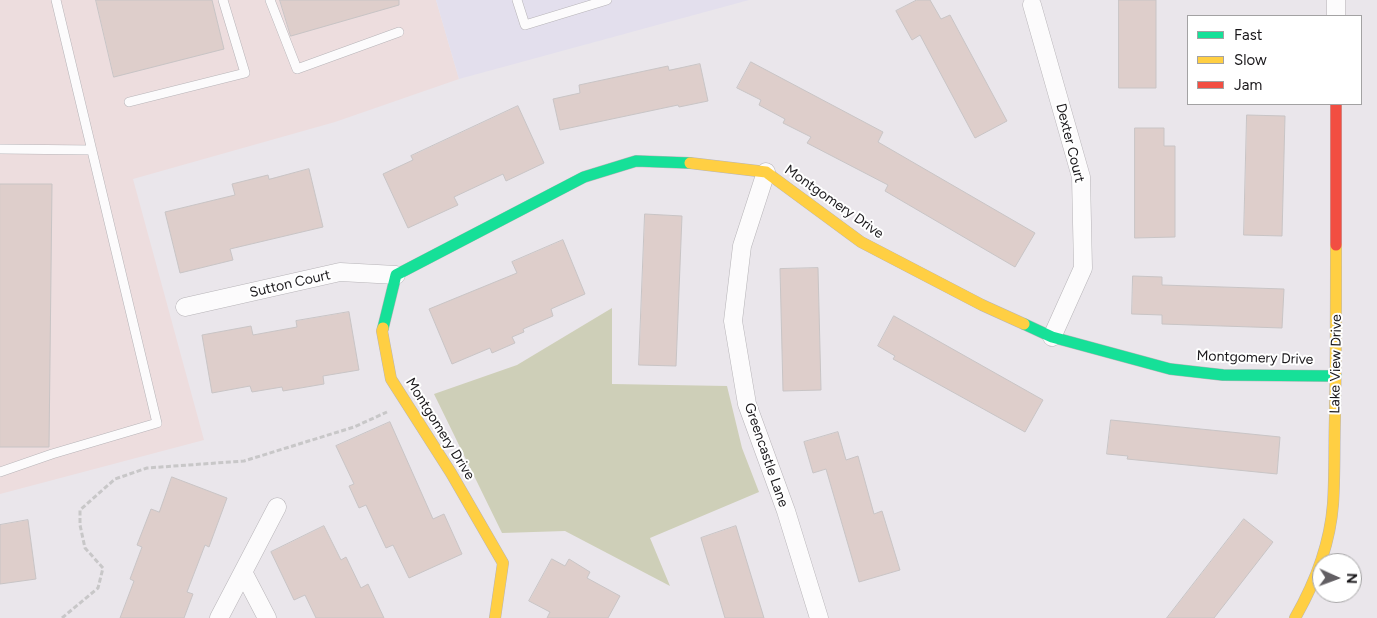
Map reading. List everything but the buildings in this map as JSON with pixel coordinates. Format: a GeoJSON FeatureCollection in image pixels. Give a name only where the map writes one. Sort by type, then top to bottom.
{"type":"FeatureCollection","features":[{"type":"Feature","properties":{"kind":"street"},"geometry":{"type":"LineString","coordinates":[[1336,0],[1336,15]]}},
{"type":"Feature","properties":{"kind":"street","name":"Dexter Court"},"geometry":{"type":"LineString","coordinates":[[1032,5],[1081,177],[1083,268],[1052,338]]}},
{"type":"Feature","properties":{"kind":"street","name":"Lake View Drive"},"geometry":{"type":"LineString","coordinates":[[1295,618],[1317,574],[1333,504],[1336,376],[1336,105]]}},
{"type":"Feature","properties":{"kind":"street","name":"Montgomery Drive"},"geometry":{"type":"LineString","coordinates":[[495,618],[503,564],[451,473],[390,379],[382,331],[396,276],[584,177],[636,161],[688,163],[766,172],[861,242],[982,305],[1052,338],[1170,369],[1223,375],[1336,376]]}},
{"type":"Feature","properties":{"kind":"street","name":"Greencastle Lane"},"geometry":{"type":"LineString","coordinates":[[766,172],[742,246],[733,321],[747,404],[786,511],[819,618]]}},
{"type":"Feature","properties":{"kind":"street","name":"Sutton Court"},"geometry":{"type":"LineString","coordinates":[[185,307],[340,272],[396,276]]}},
{"type":"Feature","properties":{"kind":"street"},"geometry":{"type":"LineString","coordinates":[[219,618],[277,507]]}},
{"type":"Feature","properties":{"kind":"street"},"geometry":{"type":"LineString","coordinates":[[243,572],[267,618]]}},
{"type":"Feature","properties":{"kind":"lane"},"geometry":{"type":"LineString","coordinates":[[0,472],[52,454],[157,423],[56,0]]}},
{"type":"Feature","properties":{"kind":"lane"},"geometry":{"type":"LineString","coordinates":[[129,102],[245,73],[223,0]]}},
{"type":"Feature","properties":{"kind":"lane"},"geometry":{"type":"LineString","coordinates":[[270,0],[297,69],[399,32]]}},
{"type":"Feature","properties":{"kind":"lane"},"geometry":{"type":"LineString","coordinates":[[517,0],[525,25],[607,0]]}},
{"type":"Feature","properties":{"kind":"lane"},"geometry":{"type":"LineString","coordinates":[[0,149],[92,150]]}},
{"type":"Feature","properties":{"kind":"path"},"geometry":{"type":"LineString","coordinates":[[62,618],[98,588],[103,568],[85,548],[80,525],[80,510],[115,478],[147,468],[244,462],[354,427],[406,404]]}},
{"type":"Feature","properties":{"kind":"shaded area"},"geometry":{"type":"Polygon","coordinates":[[[0,0],[436,0],[459,79],[335,122],[133,179],[204,440],[0,494],[0,0]]]}},
{"type":"Feature","properties":{"kind":"shaded area"},"geometry":{"type":"Polygon","coordinates":[[[436,0],[749,0],[459,79],[436,0]]]}},
{"type":"Feature","properties":{"kind":"green space"},"geometry":{"type":"Polygon","coordinates":[[[612,308],[612,384],[727,386],[742,448],[759,492],[650,538],[670,586],[565,531],[502,533],[434,394],[517,365],[612,308]]]}},
{"type":"Feature","properties":{"kind":"traffic: fast"},"geometry":{"type":"LineString","coordinates":[[383,328],[396,275],[584,177],[636,161],[690,163]]}},
{"type":"Feature","properties":{"kind":"traffic: fast"},"geometry":{"type":"LineString","coordinates":[[1024,324],[1052,337],[1170,369],[1223,375],[1336,376]]}},
{"type":"Feature","properties":{"kind":"traffic: slow"},"geometry":{"type":"LineString","coordinates":[[690,163],[766,172],[861,242],[982,305],[1024,324]]}},
{"type":"Feature","properties":{"kind":"traffic: slow"},"geometry":{"type":"LineString","coordinates":[[1295,618],[1309,591],[1320,563],[1329,534],[1333,504],[1336,245]]}},
{"type":"Feature","properties":{"kind":"traffic: slow"},"geometry":{"type":"LineString","coordinates":[[383,328],[391,379],[451,473],[503,563],[495,618]]}},
{"type":"Feature","properties":{"kind":"traffic: jam"},"geometry":{"type":"LineString","coordinates":[[1336,105],[1336,245]]}}]}
